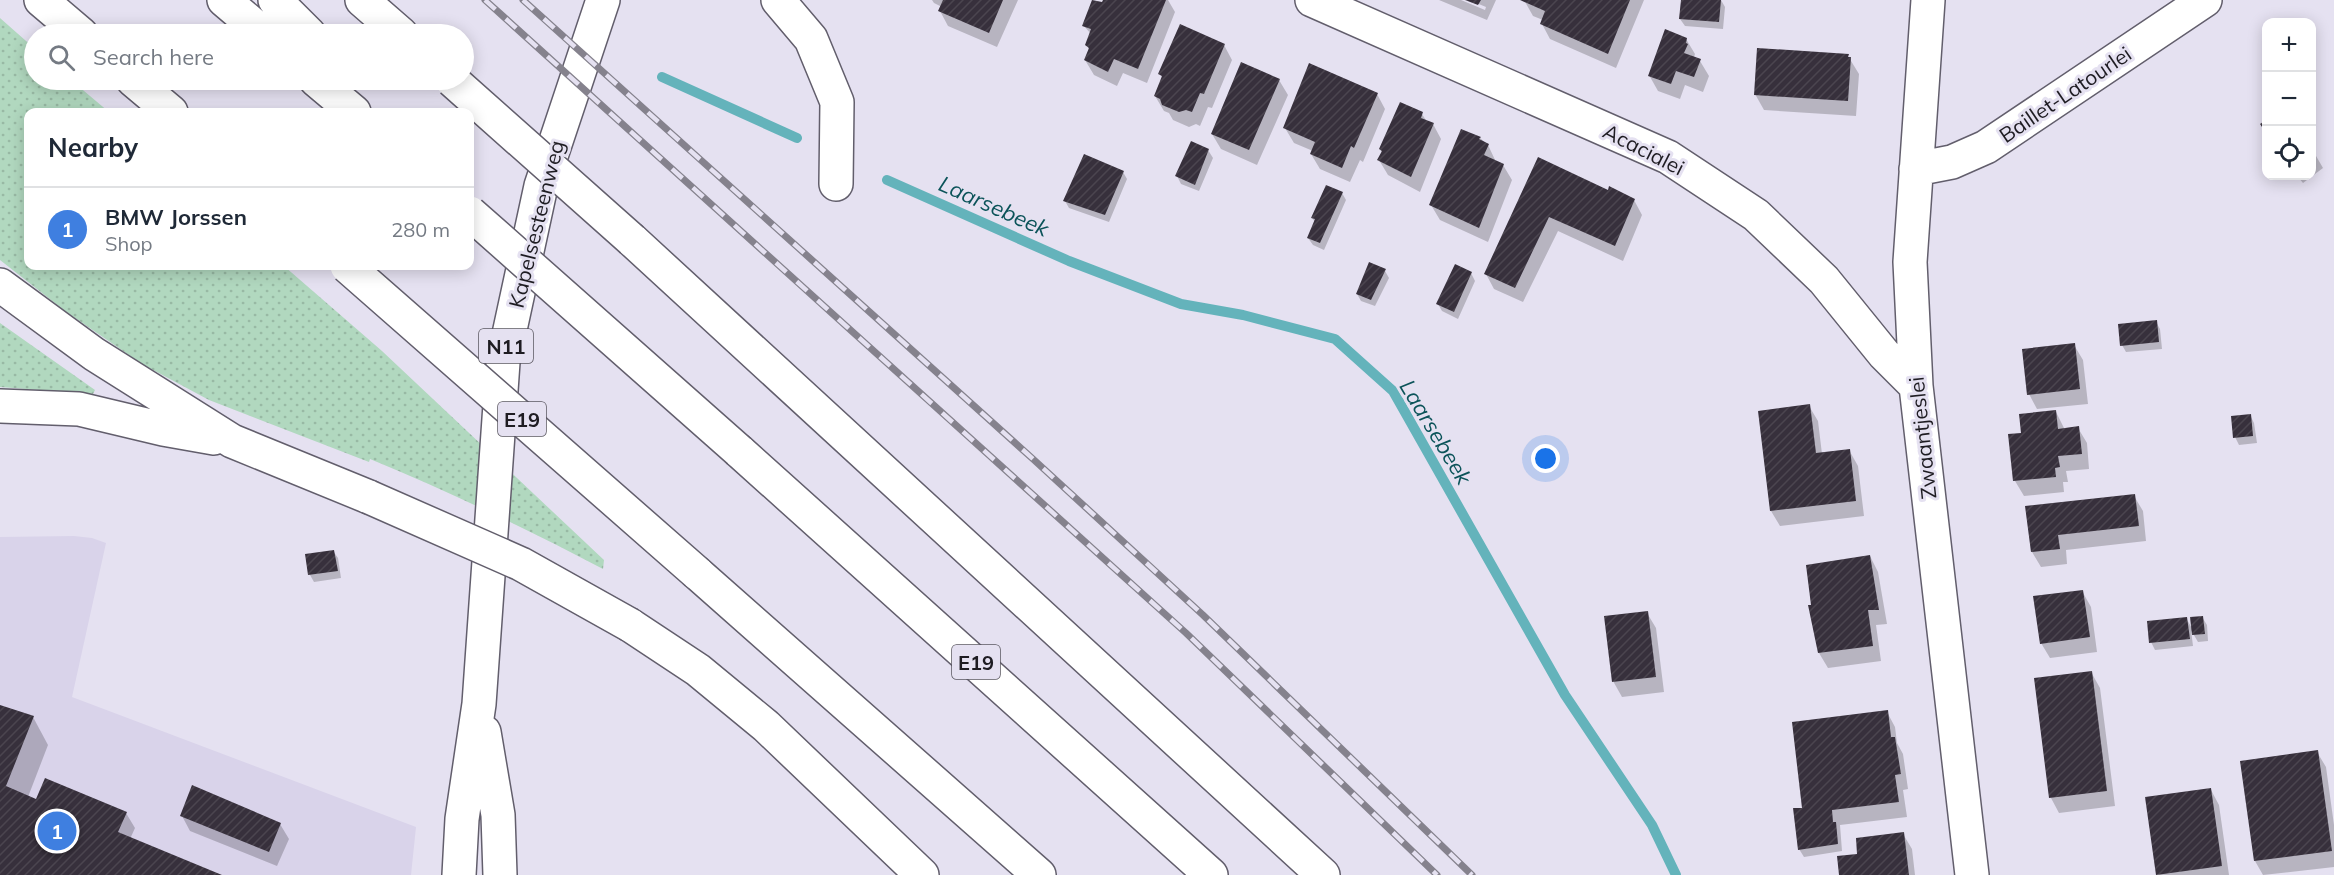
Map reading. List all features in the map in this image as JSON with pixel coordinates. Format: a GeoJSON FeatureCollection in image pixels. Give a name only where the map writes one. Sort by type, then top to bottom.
{"type":"FeatureCollection","features":[{"type":"Feature","properties":{"kind":"main road"},"geometry":{"type":"LineString","coordinates":[[41,0],[69,24]]}},
{"type":"Feature","properties":{"kind":"main road"},"geometry":{"type":"LineString","coordinates":[[224,0],[252,24]]}},
{"type":"Feature","properties":{"kind":"main road"},"geometry":{"type":"LineString","coordinates":[[275,0],[299,24]]}},
{"type":"Feature","properties":{"kind":"main road"},"geometry":{"type":"LineString","coordinates":[[362,0],[390,24]]}},
{"type":"Feature","properties":{"kind":"main road","name":"Kapelsesteenweg"},"geometry":{"type":"LineString","coordinates":[[459,875],[462,819],[479,704],[503,362],[541,186],[603,0]]}},
{"type":"Feature","properties":{"kind":"main road"},"geometry":{"type":"LineString","coordinates":[[778,0],[811,39],[837,102],[836,184]]}},
{"type":"Feature","properties":{"kind":"main road","name":"Acacialei"},"geometry":{"type":"LineString","coordinates":[[1312,0],[1668,157],[1756,215],[1824,280],[1884,354],[1916,386]]}},
{"type":"Feature","properties":{"kind":"main road","name":"Zwaantjeslei"},"geometry":{"type":"LineString","coordinates":[[1929,0],[1910,262],[1916,386],[1972,875]]}},
{"type":"Feature","properties":{"kind":"main road","name":"Baillet-Latourlei"},"geometry":{"type":"LineString","coordinates":[[1916,169],[1952,162],[1986,147],[2205,0]]}},
{"type":"Feature","properties":{"kind":"main road"},"geometry":{"type":"LineString","coordinates":[[145,90],[166,108]]}},
{"type":"Feature","properties":{"kind":"main road"},"geometry":{"type":"LineString","coordinates":[[328,90],[349,108]]}},
{"type":"Feature","properties":{"kind":"main road"},"geometry":{"type":"LineString","coordinates":[[358,90],[375,108]]}},
{"type":"Feature","properties":{"kind":"main road"},"geometry":{"type":"LineString","coordinates":[[463,90],[632,240],[1323,875]]}},
{"type":"Feature","properties":{"kind":"main road","name":"E19"},"geometry":{"type":"LineString","coordinates":[[474,217],[1211,875]]}},
{"type":"Feature","properties":{"kind":"main road","name":"E19"},"geometry":{"type":"LineString","coordinates":[[352,270],[1039,875]]}},
{"type":"Feature","properties":{"kind":"main road"},"geometry":{"type":"LineString","coordinates":[[0,285],[94,354],[232,441],[369,496],[521,564],[630,625],[698,670],[766,726],[922,875]]}},
{"type":"Feature","properties":{"kind":"main road"},"geometry":{"type":"LineString","coordinates":[[0,406],[79,409],[163,429],[232,441]]}},
{"type":"Feature","properties":{"kind":"main road","name":"Kapelsesteenweg"},"geometry":{"type":"LineString","coordinates":[[479,704],[498,815],[500,875]]}},
{"type":"Feature","properties":{"kind":"shaded area"},"geometry":{"type":"Polygon","coordinates":[[[74,536],[92,538],[106,543],[72,697],[416,827],[411,875],[0,875],[0,537],[74,536]]]}},
{"type":"Feature","properties":{"kind":"green space"},"geometry":{"type":"Polygon","coordinates":[[[0,18],[24,39],[24,90],[83,90],[104,108],[24,108],[24,270],[289,270],[382,351],[604,560],[603,569],[488,511],[370,459],[369,462],[209,400],[142,364],[65,311],[0,260],[0,18]]]}},
{"type":"Feature","properties":{"kind":"green space"},"geometry":{"type":"Polygon","coordinates":[[[0,323],[95,390],[93,394],[0,387],[0,323]]]}},
{"type":"Feature","properties":{"kind":"building"},"geometry":{"type":"Polygon","coordinates":[[[943,0],[1003,0],[989,33],[938,11],[943,0]]]}},
{"type":"Feature","properties":{"kind":"building"},"geometry":{"type":"Polygon","coordinates":[[[1092,0],[1102,2],[1103,0],[1166,0],[1138,69],[1114,59],[1108,72],[1084,60],[1089,48],[1085,45],[1091,29],[1082,26],[1092,0]]]}},
{"type":"Feature","properties":{"kind":"building"},"geometry":{"type":"Polygon","coordinates":[[[1465,0],[1481,0],[1478,5],[1465,0]]]}},
{"type":"Feature","properties":{"kind":"building"},"geometry":{"type":"Polygon","coordinates":[[[1520,0],[1630,0],[1608,54],[1540,24],[1545,11],[1520,0]]]}},
{"type":"Feature","properties":{"kind":"building"},"geometry":{"type":"Polygon","coordinates":[[[1681,0],[1721,0],[1719,22],[1679,19],[1681,0]]]}},
{"type":"Feature","properties":{"kind":"building"},"geometry":{"type":"Polygon","coordinates":[[[1180,24],[1225,44],[1204,94],[1200,93],[1192,112],[1186,110],[1179,112],[1162,105],[1160,99],[1154,96],[1162,76],[1158,74],[1180,24]]]}},
{"type":"Feature","properties":{"kind":"building"},"geometry":{"type":"Polygon","coordinates":[[[1665,29],[1687,38],[1686,43],[1688,44],[1684,53],[1701,59],[1694,77],[1676,71],[1671,84],[1648,76],[1665,29]]]}},
{"type":"Feature","properties":{"kind":"building"},"geometry":{"type":"Polygon","coordinates":[[[1757,48],[1849,54],[1848,57],[1851,57],[1848,101],[1754,95],[1757,48]]]}},
{"type":"Feature","properties":{"kind":"building"},"geometry":{"type":"Polygon","coordinates":[[[1241,62],[1280,79],[1249,150],[1211,134],[1241,62]]]}},
{"type":"Feature","properties":{"kind":"building"},"geometry":{"type":"Polygon","coordinates":[[[1309,63],[1378,93],[1354,148],[1351,146],[1342,168],[1310,154],[1315,142],[1283,128],[1309,63]]]}},
{"type":"Feature","properties":{"kind":"building"},"geometry":{"type":"Polygon","coordinates":[[[1400,102],[1423,112],[1421,118],[1434,123],[1411,177],[1377,160],[1382,151],[1379,149],[1400,102]]]}},
{"type":"Feature","properties":{"kind":"building"},"geometry":{"type":"Polygon","coordinates":[[[1461,129],[1481,137],[1479,139],[1489,144],[1484,155],[1504,164],[1479,228],[1429,205],[1461,129]]]}},
{"type":"Feature","properties":{"kind":"building"},"geometry":{"type":"Polygon","coordinates":[[[1191,141],[1209,149],[1195,185],[1175,176],[1191,141]]]}},
{"type":"Feature","properties":{"kind":"building"},"geometry":{"type":"Polygon","coordinates":[[[1084,154],[1124,171],[1105,215],[1063,201],[1084,154]]]}},
{"type":"Feature","properties":{"kind":"building"},"geometry":{"type":"Polygon","coordinates":[[[1538,157],[1608,190],[1609,186],[1635,199],[1615,246],[1549,217],[1515,288],[1484,274],[1538,157]]]}},
{"type":"Feature","properties":{"kind":"building"},"geometry":{"type":"Polygon","coordinates":[[[1326,185],[1343,192],[1320,243],[1307,238],[1315,219],[1311,218],[1326,185]]]}},
{"type":"Feature","properties":{"kind":"building"},"geometry":{"type":"Polygon","coordinates":[[[1369,262],[1386,269],[1371,300],[1356,294],[1369,262]]]}},
{"type":"Feature","properties":{"kind":"building"},"geometry":{"type":"Polygon","coordinates":[[[1455,264],[1472,272],[1454,312],[1436,304],[1455,264]]]}},
{"type":"Feature","properties":{"kind":"building"},"geometry":{"type":"Polygon","coordinates":[[[2157,320],[2159,342],[2120,346],[2118,324],[2157,320]]]}},
{"type":"Feature","properties":{"kind":"building"},"geometry":{"type":"Polygon","coordinates":[[[2075,343],[2080,389],[2027,395],[2022,349],[2075,343]]]}},
{"type":"Feature","properties":{"kind":"building"},"geometry":{"type":"Polygon","coordinates":[[[1810,404],[1816,453],[1850,449],[1856,501],[1770,511],[1758,411],[1810,404]]]}},
{"type":"Feature","properties":{"kind":"building"},"geometry":{"type":"Polygon","coordinates":[[[2056,410],[2058,429],[2079,426],[2082,454],[2058,456],[2060,467],[2055,468],[2056,477],[2013,481],[2008,434],[2021,433],[2019,414],[2056,410]]]}},
{"type":"Feature","properties":{"kind":"building"},"geometry":{"type":"Polygon","coordinates":[[[2251,414],[2253,436],[2233,438],[2231,416],[2251,414]]]}},
{"type":"Feature","properties":{"kind":"building"},"geometry":{"type":"Polygon","coordinates":[[[2135,494],[2139,526],[2058,535],[2060,549],[2031,552],[2025,506],[2135,494]]]}},
{"type":"Feature","properties":{"kind":"building"},"geometry":{"type":"Polygon","coordinates":[[[334,550],[338,571],[308,575],[305,554],[334,550]]]}},
{"type":"Feature","properties":{"kind":"building"},"geometry":{"type":"Polygon","coordinates":[[[1870,555],[1879,610],[1868,610],[1873,646],[1818,653],[1808,605],[1811,605],[1806,565],[1870,555]]]}},
{"type":"Feature","properties":{"kind":"building"},"geometry":{"type":"Polygon","coordinates":[[[2083,590],[2090,637],[2040,644],[2033,596],[2083,590]]]}},
{"type":"Feature","properties":{"kind":"building"},"geometry":{"type":"Polygon","coordinates":[[[1648,611],[1656,677],[1612,682],[1604,616],[1648,611]]]}},
{"type":"Feature","properties":{"kind":"building"},"geometry":{"type":"Polygon","coordinates":[[[2203,616],[2205,634],[2192,635],[2190,617],[2203,616]]]}},
{"type":"Feature","properties":{"kind":"building"},"geometry":{"type":"Polygon","coordinates":[[[2187,617],[2190,639],[2149,643],[2147,621],[2187,617]]]}},
{"type":"Feature","properties":{"kind":"building"},"geometry":{"type":"Polygon","coordinates":[[[2092,671],[2107,791],[2049,798],[2034,678],[2092,671]]]}},
{"type":"Feature","properties":{"kind":"building"},"geometry":{"type":"Polygon","coordinates":[[[0,705],[34,716],[6,786],[36,799],[45,778],[127,812],[118,832],[222,875],[0,875],[0,705]]]}},
{"type":"Feature","properties":{"kind":"building"},"geometry":{"type":"Polygon","coordinates":[[[1888,710],[1891,737],[1895,737],[1901,774],[1895,775],[1899,802],[1832,810],[1833,822],[1836,822],[1838,844],[1798,850],[1793,808],[1802,808],[1792,722],[1888,710]]]}},
{"type":"Feature","properties":{"kind":"building"},"geometry":{"type":"Polygon","coordinates":[[[2318,750],[2332,851],[2254,861],[2240,761],[2318,750]]]}},
{"type":"Feature","properties":{"kind":"building"},"geometry":{"type":"Polygon","coordinates":[[[192,785],[281,823],[269,852],[180,816],[192,785]]]}},
{"type":"Feature","properties":{"kind":"building"},"geometry":{"type":"Polygon","coordinates":[[[2211,788],[2222,866],[2156,875],[2145,797],[2211,788]]]}},
{"type":"Feature","properties":{"kind":"building"},"geometry":{"type":"Polygon","coordinates":[[[1904,832],[1909,875],[1839,875],[1837,856],[1857,854],[1856,838],[1904,832]]]}},
{"type":"Feature","properties":{"kind":"waterway","name":"Laarsebeek"},"geometry":{"type":"LineString","coordinates":[[662,77],[797,138]]}},
{"type":"Feature","properties":{"kind":"waterway","name":"Laarsebeek"},"geometry":{"type":"LineString","coordinates":[[887,180],[1069,261],[1181,304],[1243,315],[1335,339],[1393,391],[1565,695],[1652,825],[1676,875]]}},
{"type":"Feature","properties":{"kind":"railway"},"geometry":{"type":"LineString","coordinates":[[485,0],[1186,633],[1437,875]]}},
{"type":"Feature","properties":{"kind":"railway"},"geometry":{"type":"LineString","coordinates":[[523,0],[1203,615],[1472,875]]}},
{"type":"Feature","properties":{"kind":"place","name":"BMW Jorssen"},"geometry":{"type":"Point","coordinates":[57,831]}}]}
